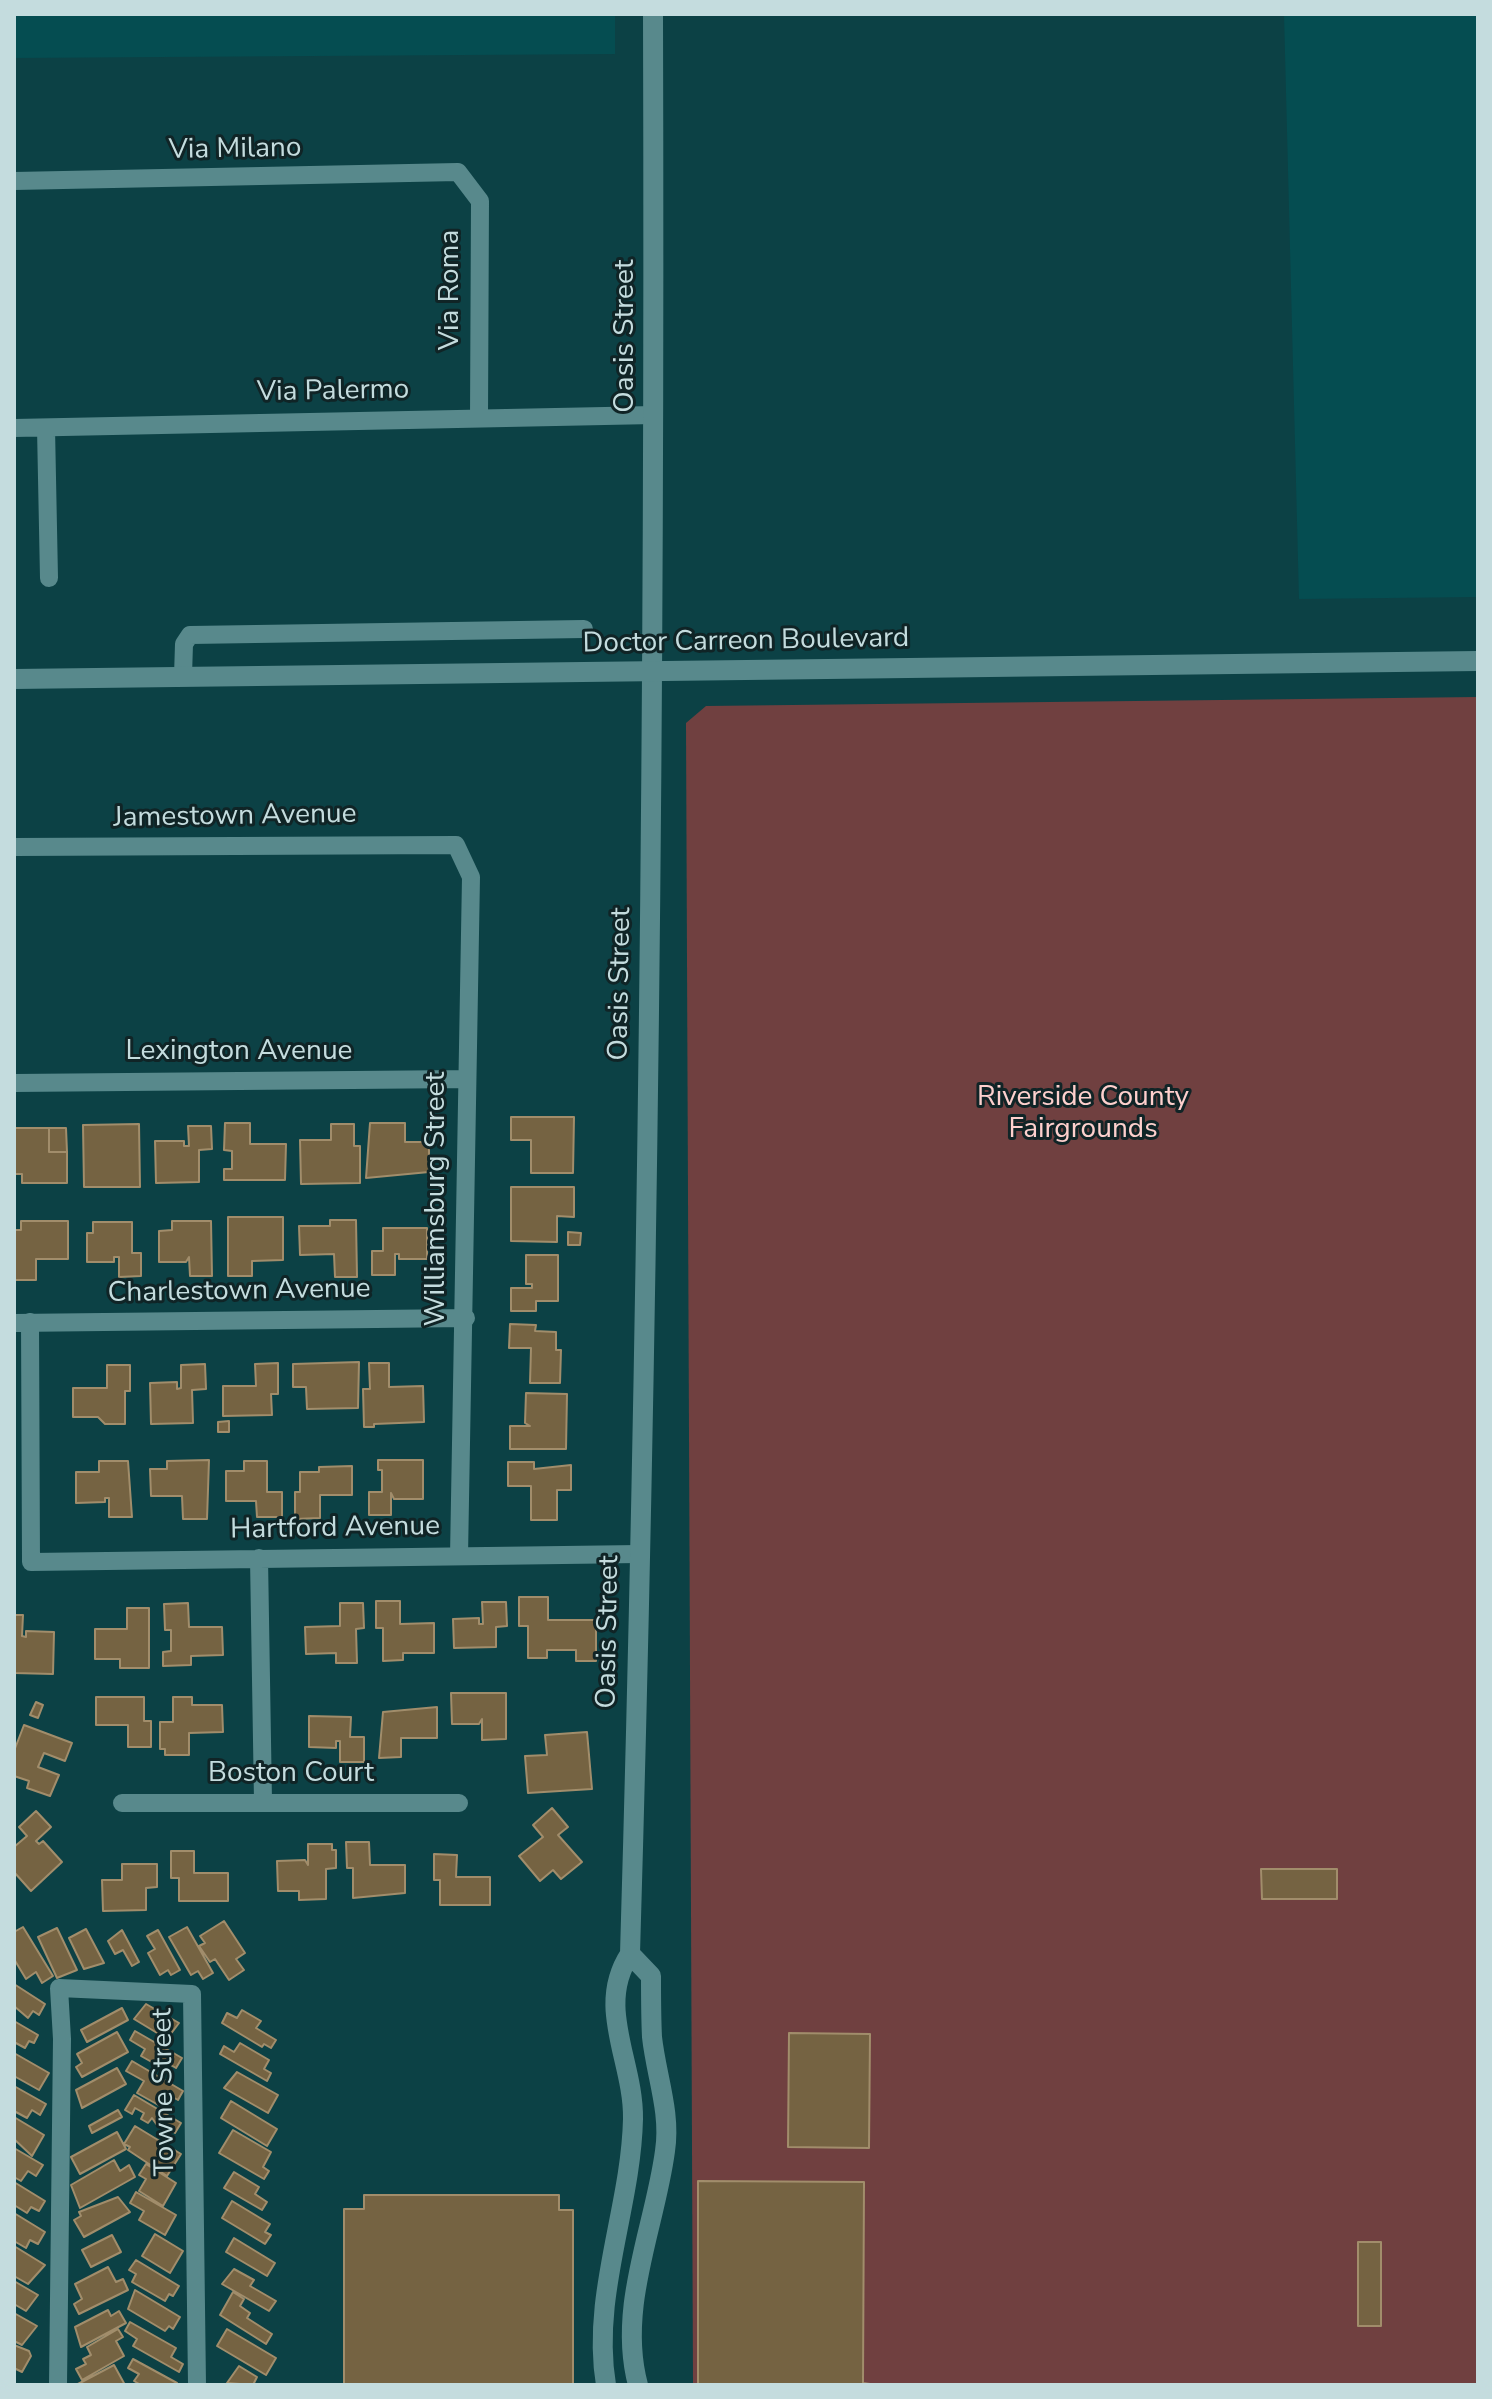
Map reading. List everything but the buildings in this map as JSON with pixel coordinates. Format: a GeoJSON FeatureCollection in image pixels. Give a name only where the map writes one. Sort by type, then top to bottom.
{"type":"FeatureCollection","features":[{"type":"Feature","properties":{"kind":"street","name":"Oasis Street"},"geometry":{"type":"LineString","coordinates":[[606,2385],[602,2359],[607,2287],[624,2208],[633,2119],[630,2082],[615,2018],[617,1974],[630,1954],[639,1554],[654,672],[653,14]]}},
{"type":"Feature","properties":{"kind":"street","name":"Via Milano"},"geometry":{"type":"LineString","coordinates":[[14,181],[458,172]]}},
{"type":"Feature","properties":{"kind":"street","name":"Via Roma"},"geometry":{"type":"LineString","coordinates":[[458,172],[480,201],[479,417]]}},
{"type":"Feature","properties":{"kind":"street","name":"Via Palermo"},"geometry":{"type":"LineString","coordinates":[[14,428],[654,415]]}},
{"type":"Feature","properties":{"kind":"street"},"geometry":{"type":"LineString","coordinates":[[46,428],[49,578]]}},
{"type":"Feature","properties":{"kind":"street"},"geometry":{"type":"LineString","coordinates":[[183,676],[184,644],[190,635],[584,629]]}},
{"type":"Feature","properties":{"kind":"street","name":"Doctor Carreon Boulevard"},"geometry":{"type":"LineString","coordinates":[[14,679],[1478,661]]}},
{"type":"Feature","properties":{"kind":"street","name":"Jamestown Avenue"},"geometry":{"type":"LineString","coordinates":[[14,847],[456,845]]}},
{"type":"Feature","properties":{"kind":"street","name":"Williamsburg Street"},"geometry":{"type":"LineString","coordinates":[[456,845],[471,877],[465,1079],[466,1318],[459,1556]]}},
{"type":"Feature","properties":{"kind":"street","name":"Lexington Avenue"},"geometry":{"type":"LineString","coordinates":[[14,1083],[465,1079]]}},
{"type":"Feature","properties":{"kind":"street","name":"Charlestown Avenue"},"geometry":{"type":"LineString","coordinates":[[22,1323],[466,1318]]}},
{"type":"Feature","properties":{"kind":"street","name":"Hartford Avenue"},"geometry":{"type":"LineString","coordinates":[[22,1323],[31,1562],[639,1554]]}},
{"type":"Feature","properties":{"kind":"street"},"geometry":{"type":"LineString","coordinates":[[259,1558],[263,1801]]}},
{"type":"Feature","properties":{"kind":"street","name":"Boston Court"},"geometry":{"type":"LineString","coordinates":[[122,1803],[459,1803]]}},
{"type":"Feature","properties":{"kind":"street"},"geometry":{"type":"LineString","coordinates":[[630,1954],[651,1976],[653,2038],[665,2103],[666,2150],[644,2248],[633,2329],[638,2385]]}},
{"type":"Feature","properties":{"kind":"street","name":"Towne Street"},"geometry":{"type":"LineString","coordinates":[[58,2385],[62,2039],[59,1988],[192,1994],[197,2385]]}},
{"type":"Feature","properties":{"kind":"street"},"geometry":{"type":"LineString","coordinates":[[618,2238],[644,2248]]}},
{"type":"Feature","properties":{"kind":"shaded area"},"geometry":{"type":"Polygon","coordinates":[[[14,14],[615,14],[615,54],[14,58],[14,14]]]}},
{"type":"Feature","properties":{"kind":"shaded area"},"geometry":{"type":"Polygon","coordinates":[[[1284,14],[1478,14],[1478,597],[1299,599],[1284,14]]]}},
{"type":"Feature","properties":{"kind":"green space","name":"Riverside County Fairgrounds"},"geometry":{"type":"Polygon","coordinates":[[[1478,697],[1478,2385],[693,2385],[686,723],[706,706],[1478,697]]]}}]}
